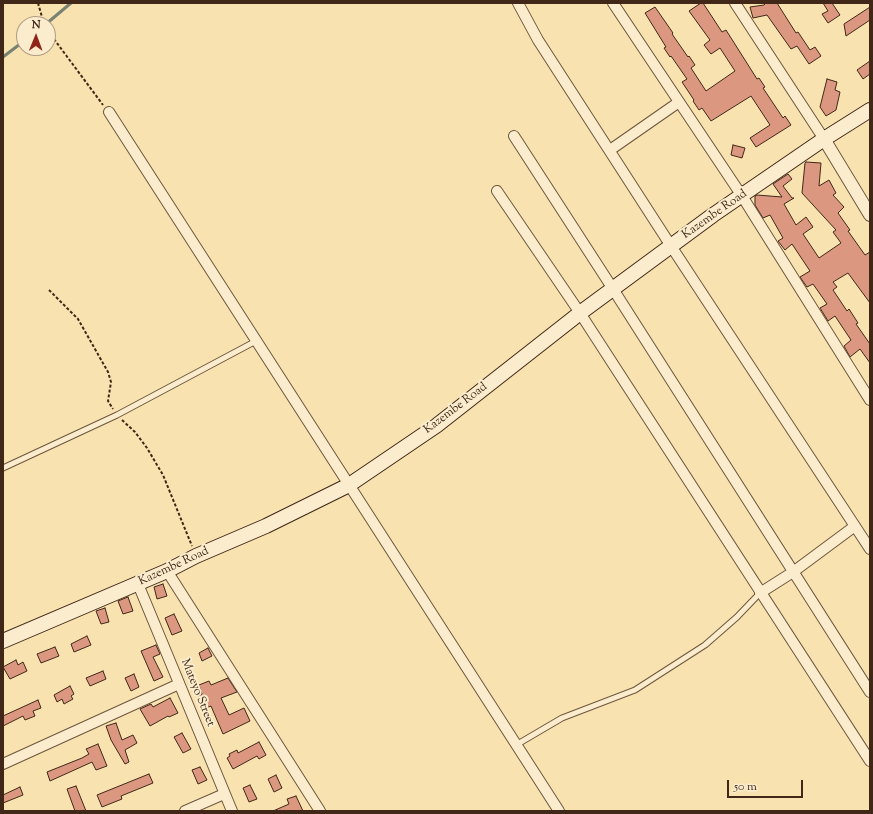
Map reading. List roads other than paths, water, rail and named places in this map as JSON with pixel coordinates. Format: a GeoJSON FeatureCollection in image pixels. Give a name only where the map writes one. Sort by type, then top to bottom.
{"type":"FeatureCollection","features":[{"type":"Feature","properties":{"kind":"main road","name":"Kazembe Road"},"geometry":{"type":"LineString","coordinates":[[3,641],[167,571],[196,556],[266,526],[349,485],[436,426],[580,313],[671,246],[824,139],[870,110]]}},
{"type":"Feature","properties":{"kind":"street"},"geometry":{"type":"LineString","coordinates":[[518,3],[538,40],[870,549]]}},
{"type":"Feature","properties":{"kind":"street"},"geometry":{"type":"LineString","coordinates":[[613,3],[742,196],[870,400]]}},
{"type":"Feature","properties":{"kind":"street"},"geometry":{"type":"LineString","coordinates":[[737,4],[868,210]]}},
{"type":"Feature","properties":{"kind":"street"},"geometry":{"type":"LineString","coordinates":[[610,150],[679,102]]}},
{"type":"Feature","properties":{"kind":"street"},"geometry":{"type":"LineString","coordinates":[[109,112],[559,811]]}},
{"type":"Feature","properties":{"kind":"street"},"geometry":{"type":"LineString","coordinates":[[514,136],[870,692]]}},
{"type":"Feature","properties":{"kind":"street"},"geometry":{"type":"LineString","coordinates":[[497,191],[580,313],[870,761]]}},
{"type":"Feature","properties":{"kind":"street"},"geometry":{"type":"LineString","coordinates":[[760,593],[793,572],[855,526]]}},
{"type":"Feature","properties":{"kind":"street"},"geometry":{"type":"LineString","coordinates":[[167,571],[320,811]]}},
{"type":"Feature","properties":{"kind":"street","name":"Mateyo Street"},"geometry":{"type":"LineString","coordinates":[[138,584],[232,811]]}},
{"type":"Feature","properties":{"kind":"street"},"geometry":{"type":"LineString","coordinates":[[3,764],[179,684]]}},
{"type":"Feature","properties":{"kind":"street"},"geometry":{"type":"LineString","coordinates":[[185,811],[224,794]]}},
{"type":"Feature","properties":{"kind":"lane"},"geometry":{"type":"LineString","coordinates":[[3,468],[117,415],[256,341]]}},
{"type":"Feature","properties":{"kind":"lane"},"geometry":{"type":"LineString","coordinates":[[516,744],[562,718],[635,690],[705,646],[737,617],[760,593]]}},
{"type":"Feature","properties":{"kind":"waterway"},"geometry":{"type":"LineString","coordinates":[[56,16],[71,3]]}},
{"type":"Feature","properties":{"kind":"waterway"},"geometry":{"type":"LineString","coordinates":[[3,57],[16,47]]}}]}
